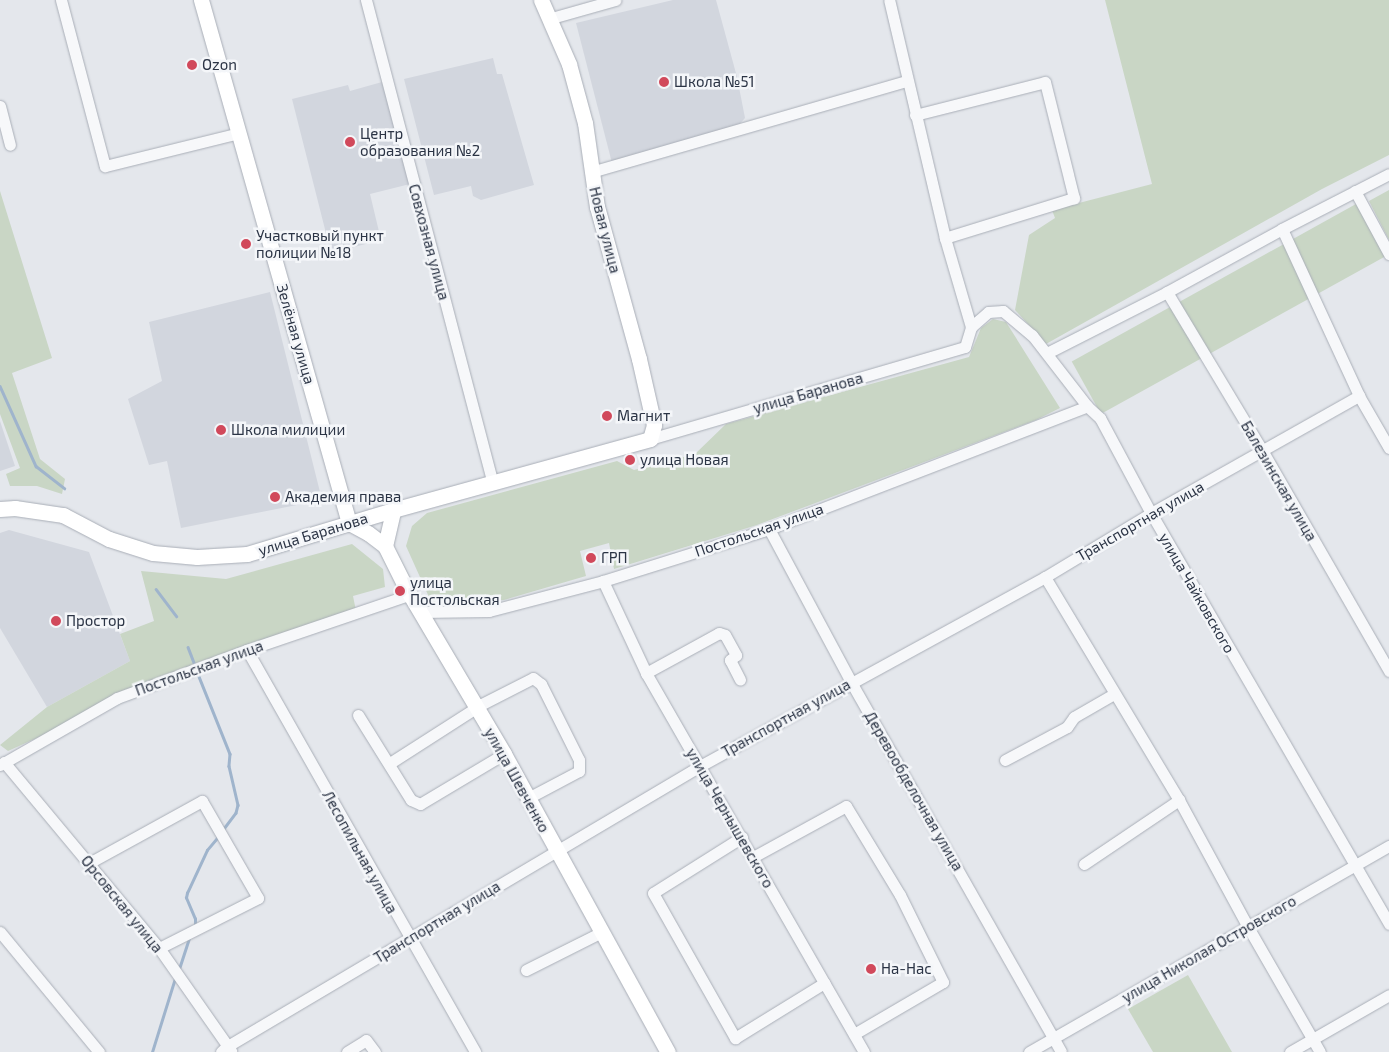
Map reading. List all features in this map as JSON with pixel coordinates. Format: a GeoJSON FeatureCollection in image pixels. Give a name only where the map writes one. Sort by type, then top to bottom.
{"type":"FeatureCollection","features":[{"type":"Feature","properties":{"kind":"street"},"geometry":{"type":"LineString","coordinates":[[62,0],[105,166],[239,133]]}},
{"type":"Feature","properties":{"kind":"street","name":"Зелёная улица"},"geometry":{"type":"LineString","coordinates":[[202,0],[349,524]]}},
{"type":"Feature","properties":{"kind":"street","name":"Совхозная улица"},"geometry":{"type":"LineString","coordinates":[[366,0],[493,484]]}},
{"type":"Feature","properties":{"kind":"street","name":"Новая улица"},"geometry":{"type":"LineString","coordinates":[[541,0],[562,46],[585,123],[596,207],[639,359],[654,425],[650,439]]}},
{"type":"Feature","properties":{"kind":"street"},"geometry":{"type":"LineString","coordinates":[[548,18],[615,0]]}},
{"type":"Feature","properties":{"kind":"street"},"geometry":{"type":"LineString","coordinates":[[889,0],[945,238],[971,326]]}},
{"type":"Feature","properties":{"kind":"street"},"geometry":{"type":"LineString","coordinates":[[591,172],[907,81]]}},
{"type":"Feature","properties":{"kind":"street"},"geometry":{"type":"LineString","coordinates":[[915,115],[1045,82],[1074,198],[945,238]]}},
{"type":"Feature","properties":{"kind":"street"},"geometry":{"type":"LineString","coordinates":[[0,106],[10,144]]}},
{"type":"Feature","properties":{"kind":"street"},"geometry":{"type":"LineString","coordinates":[[1047,353],[1167,292],[1282,229],[1389,174]]}},
{"type":"Feature","properties":{"kind":"street"},"geometry":{"type":"LineString","coordinates":[[1356,191],[1389,254]]}},
{"type":"Feature","properties":{"kind":"street"},"geometry":{"type":"LineString","coordinates":[[1282,229],[1359,396],[1389,448]]}},
{"type":"Feature","properties":{"kind":"street","name":"Балезинская улица"},"geometry":{"type":"LineString","coordinates":[[1167,292],[1262,450],[1389,671]]}},
{"type":"Feature","properties":{"kind":"street","name":"улица Чайковского"},"geometry":{"type":"LineString","coordinates":[[971,326],[988,312],[1003,311],[1032,335],[1087,406],[1100,418],[1151,513],[1389,924]]}},
{"type":"Feature","properties":{"kind":"street","name":"улица Баранова"},"geometry":{"type":"LineString","coordinates":[[0,509],[15,508],[64,515],[108,538],[153,553],[197,557],[247,554],[393,510],[626,447],[965,347],[971,326]]}},
{"type":"Feature","properties":{"kind":"street","name":"Транспортная улица"},"geometry":{"type":"LineString","coordinates":[[226,1050],[409,938],[700,766],[1046,577],[1151,513],[1359,396]]}},
{"type":"Feature","properties":{"kind":"street","name":"Постольская улица"},"geometry":{"type":"LineString","coordinates":[[420,612],[489,611],[603,581],[768,529],[1087,406]]}},
{"type":"Feature","properties":{"kind":"street"},"geometry":{"type":"LineString","coordinates":[[385,546],[393,510]]}},
{"type":"Feature","properties":{"kind":"street","name":"улица Шевченко"},"geometry":{"type":"LineString","coordinates":[[349,524],[368,533],[385,546],[409,595],[504,754],[668,1052]]}},
{"type":"Feature","properties":{"kind":"street","name":"Деревообделочная улица"},"geometry":{"type":"LineString","coordinates":[[768,529],[851,682],[1061,1052]]}},
{"type":"Feature","properties":{"kind":"street"},"geometry":{"type":"LineString","coordinates":[[1046,577],[1114,694],[1179,800],[1248,927],[1320,1052]]}},
{"type":"Feature","properties":{"kind":"street","name":"улица Чернышевского"},"geometry":{"type":"LineString","coordinates":[[603,581],[646,673],[864,1052]]}},
{"type":"Feature","properties":{"kind":"street","name":"Постольская улица"},"geometry":{"type":"LineString","coordinates":[[2,763],[117,698],[247,650],[409,595]]}},
{"type":"Feature","properties":{"kind":"street"},"geometry":{"type":"LineString","coordinates":[[646,673],[719,633],[725,635],[736,655],[730,660],[740,680]]}},
{"type":"Feature","properties":{"kind":"street","name":"Лесопильная улица"},"geometry":{"type":"LineString","coordinates":[[247,650],[475,1052]]}},
{"type":"Feature","properties":{"kind":"street"},"geometry":{"type":"LineString","coordinates":[[390,763],[477,708],[533,678],[541,684],[579,760],[579,771],[528,798]]}},
{"type":"Feature","properties":{"kind":"street"},"geometry":{"type":"LineString","coordinates":[[1005,760],[1067,727],[1074,717],[1114,694]]}},
{"type":"Feature","properties":{"kind":"street"},"geometry":{"type":"LineString","coordinates":[[358,715],[390,763],[411,800],[420,804],[504,754]]}},
{"type":"Feature","properties":{"kind":"street","name":"Орсовская улица"},"geometry":{"type":"LineString","coordinates":[[2,763],[89,863],[159,948],[226,1050]]}},
{"type":"Feature","properties":{"kind":"street"},"geometry":{"type":"LineString","coordinates":[[1084,864],[1179,800]]}},
{"type":"Feature","properties":{"kind":"street"},"geometry":{"type":"LineString","coordinates":[[89,863],[202,801],[258,898],[159,948]]}},
{"type":"Feature","properties":{"kind":"street"},"geometry":{"type":"LineString","coordinates":[[753,857],[846,806],[900,895],[943,982],[854,1034]]}},
{"type":"Feature","properties":{"kind":"street"},"geometry":{"type":"LineString","coordinates":[[742,837],[653,893],[735,1038],[824,983]]}},
{"type":"Feature","properties":{"kind":"street","name":"улица Николая Островского"},"geometry":{"type":"LineString","coordinates":[[1029,1052],[1389,846]]}},
{"type":"Feature","properties":{"kind":"street"},"geometry":{"type":"LineString","coordinates":[[0,932],[99,1052]]}},
{"type":"Feature","properties":{"kind":"street"},"geometry":{"type":"LineString","coordinates":[[526,970],[602,932]]}},
{"type":"Feature","properties":{"kind":"street"},"geometry":{"type":"LineString","coordinates":[[1290,1052],[1389,995]]}},
{"type":"Feature","properties":{"kind":"street"},"geometry":{"type":"LineString","coordinates":[[347,1052],[366,1040],[375,1052]]}},
{"type":"Feature","properties":{"kind":"shaded area","name":"Школа №51"},"geometry":{"type":"Polygon","coordinates":[[[673,0],[716,0],[737,77],[745,118],[738,126],[612,163],[576,23],[673,0]]]}},
{"type":"Feature","properties":{"kind":"shaded area"},"geometry":{"type":"Polygon","coordinates":[[[493,58],[497,74],[502,74],[534,185],[481,200],[473,196],[471,186],[434,195],[404,79],[493,58]]]}},
{"type":"Feature","properties":{"kind":"shaded area","name":"Центр образования №2"},"geometry":{"type":"Polygon","coordinates":[[[382,82],[410,184],[370,194],[381,240],[331,253],[292,99],[348,85],[350,91],[382,82]]]}},
{"type":"Feature","properties":{"kind":"shaded area","name":"Школа милиции"},"geometry":{"type":"Polygon","coordinates":[[[270,292],[322,500],[181,528],[167,461],[149,465],[128,399],[162,381],[149,322],[270,292]]]}},
{"type":"Feature","properties":{"kind":"shaded area"},"geometry":{"type":"Polygon","coordinates":[[[0,421],[15,466],[0,471],[0,421]]]}},
{"type":"Feature","properties":{"kind":"shaded area"},"geometry":{"type":"Polygon","coordinates":[[[9,530],[89,552],[130,661],[47,707],[0,628],[0,533],[9,530]]]}},
{"type":"Feature","properties":{"kind":"green space"},"geometry":{"type":"Polygon","coordinates":[[[1105,0],[1389,0],[1389,155],[1322,189],[1046,344],[1015,310],[1029,235],[1055,218],[1052,210],[1152,184],[1105,0]]]}},
{"type":"Feature","properties":{"kind":"green space"},"geometry":{"type":"Polygon","coordinates":[[[1389,190],[1389,240],[1369,201],[1389,190]]]}},
{"type":"Feature","properties":{"kind":"green space"},"geometry":{"type":"Polygon","coordinates":[[[0,191],[52,358],[12,373],[40,459],[65,479],[62,494],[37,486],[10,486],[6,474],[20,468],[0,414],[0,191]]]}},
{"type":"Feature","properties":{"kind":"green space"},"geometry":{"type":"Polygon","coordinates":[[[1356,204],[1385,256],[1101,414],[1072,362],[1356,204]]]}},
{"type":"Feature","properties":{"kind":"green space"},"geometry":{"type":"Polygon","coordinates":[[[993,319],[1006,322],[1060,408],[1036,420],[757,525],[614,569],[609,543],[580,551],[586,576],[504,600],[433,606],[406,546],[412,526],[427,513],[617,461],[634,470],[695,454],[726,424],[969,357],[981,328],[993,319]]]}},
{"type":"Feature","properties":{"kind":"green space"},"geometry":{"type":"Polygon","coordinates":[[[352,544],[383,569],[385,587],[353,596],[356,611],[172,677],[8,751],[0,745],[47,707],[130,661],[120,634],[154,621],[141,571],[226,579],[352,544]]]}},
{"type":"Feature","properties":{"kind":"green space"},"geometry":{"type":"Polygon","coordinates":[[[1188,975],[1232,1052],[1153,1052],[1128,1009],[1188,975]]]}},
{"type":"Feature","properties":{"kind":"waterway"},"geometry":{"type":"LineString","coordinates":[[0,386],[36,466],[64,488]]}},
{"type":"Feature","properties":{"kind":"waterway"},"geometry":{"type":"LineString","coordinates":[[156,589],[176,616]]}},
{"type":"Feature","properties":{"kind":"waterway"},"geometry":{"type":"LineString","coordinates":[[188,647],[195,665]]}},
{"type":"Feature","properties":{"kind":"waterway"},"geometry":{"type":"LineString","coordinates":[[198,674],[230,754],[229,766],[238,805],[236,813],[223,830]]}},
{"type":"Feature","properties":{"kind":"waterway"},"geometry":{"type":"LineString","coordinates":[[195,925],[195,919],[186,898],[187,893],[207,850],[218,837]]}},
{"type":"Feature","properties":{"kind":"waterway"},"geometry":{"type":"LineString","coordinates":[[179,969],[189,939]]}},
{"type":"Feature","properties":{"kind":"waterway"},"geometry":{"type":"LineString","coordinates":[[152,1052],[175,978]]}},
{"type":"Feature","properties":{"kind":"place","name":"Ozon"},"geometry":{"type":"Point","coordinates":[192,65]}},
{"type":"Feature","properties":{"kind":"place","name":"Школа №51"},"geometry":{"type":"Point","coordinates":[664,82]}},
{"type":"Feature","properties":{"kind":"place","name":"Центр образования №2"},"geometry":{"type":"Point","coordinates":[350,142]}},
{"type":"Feature","properties":{"kind":"place","name":"Участковый пункт полиции №18"},"geometry":{"type":"Point","coordinates":[246,244]}},
{"type":"Feature","properties":{"kind":"place","name":"Магнит"},"geometry":{"type":"Point","coordinates":[607,416]}},
{"type":"Feature","properties":{"kind":"place","name":"Школа милиции"},"geometry":{"type":"Point","coordinates":[221,430]}},
{"type":"Feature","properties":{"kind":"place","name":"улица Новая"},"geometry":{"type":"Point","coordinates":[630,460]}},
{"type":"Feature","properties":{"kind":"place","name":"Академия права"},"geometry":{"type":"Point","coordinates":[275,497]}},
{"type":"Feature","properties":{"kind":"place","name":"ГРП"},"geometry":{"type":"Point","coordinates":[591,558]}},
{"type":"Feature","properties":{"kind":"place","name":"улица Постольская"},"geometry":{"type":"Point","coordinates":[400,591]}},
{"type":"Feature","properties":{"kind":"place","name":"Простор"},"geometry":{"type":"Point","coordinates":[56,621]}},
{"type":"Feature","properties":{"kind":"place","name":"На-Нас"},"geometry":{"type":"Point","coordinates":[871,969]}}]}
